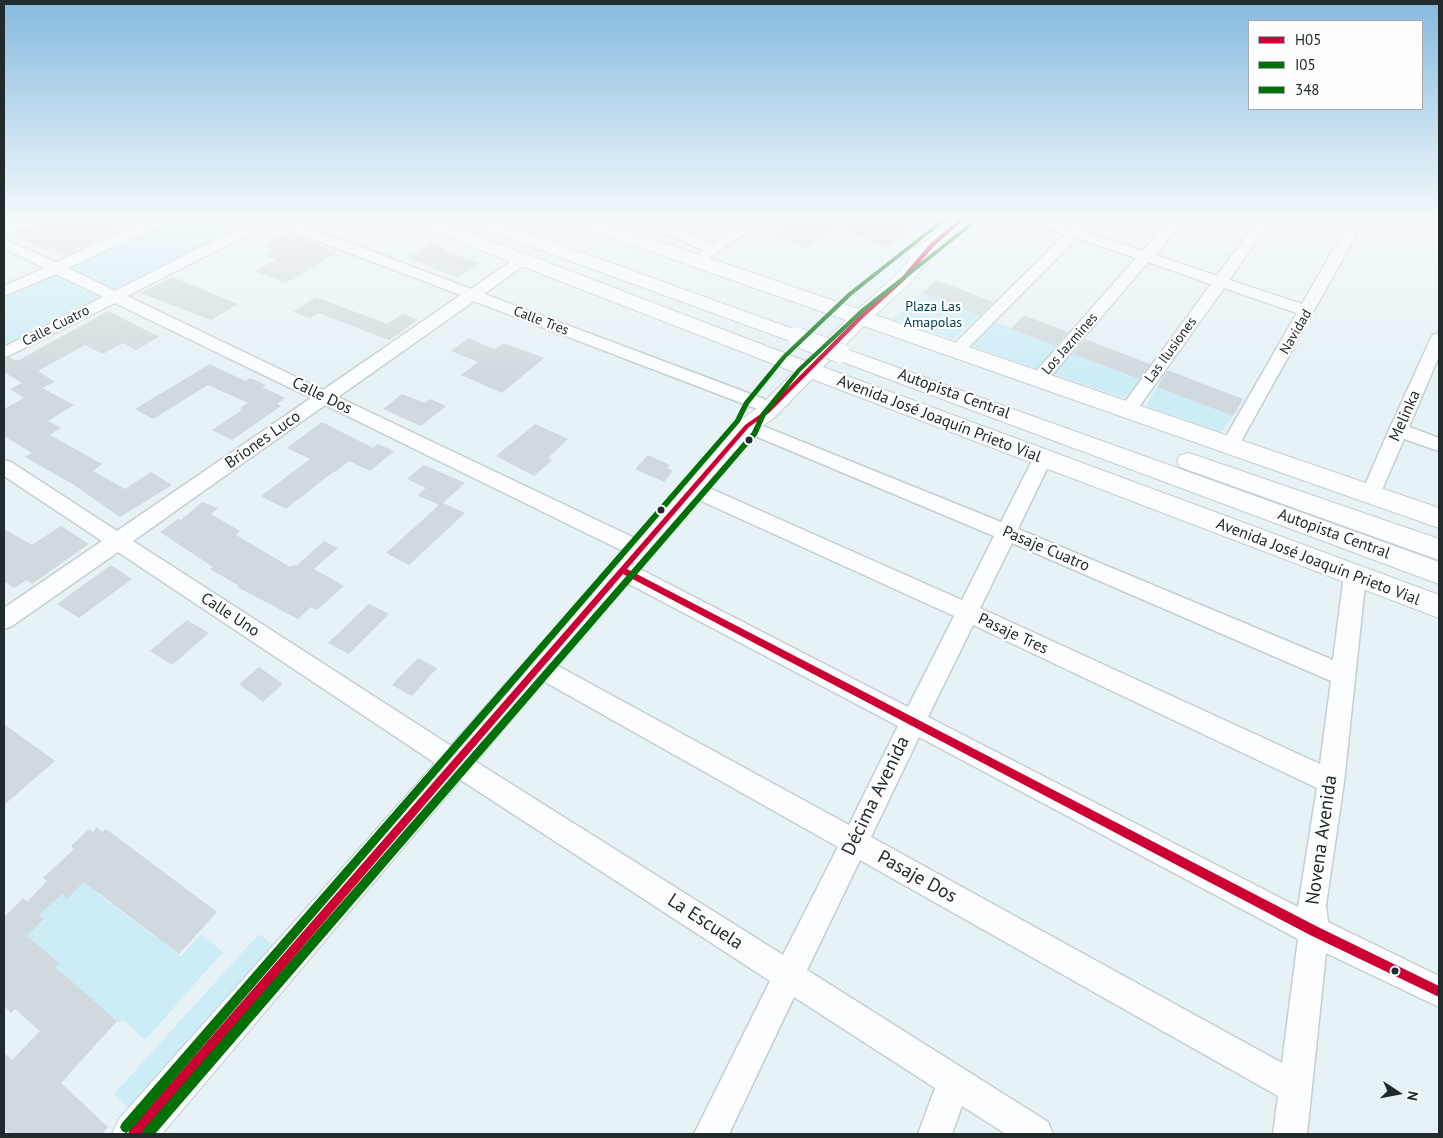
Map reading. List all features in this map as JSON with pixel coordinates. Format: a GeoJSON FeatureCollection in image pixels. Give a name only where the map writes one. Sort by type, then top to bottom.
{"type":"FeatureCollection","features":[{"type":"Feature","properties":{"kind":"main road","name":"Avenida José Joaquín Prieto Vial"},"geometry":{"type":"LineString","coordinates":[[549,270],[1439,607]]}},
{"type":"Feature","properties":{"kind":"main road","name":"Autopista Central"},"geometry":{"type":"LineString","coordinates":[[624,270],[1439,550]]}},
{"type":"Feature","properties":{"kind":"main road","name":"Autopista Central"},"geometry":{"type":"LineString","coordinates":[[646,270],[803,331]]}},
{"type":"Feature","properties":{"kind":"main road"},"geometry":{"type":"LineString","coordinates":[[723,270],[1439,518]]}},
{"type":"Feature","properties":{"kind":"main road"},"geometry":{"type":"LineString","coordinates":[[747,426],[758,403],[800,366],[853,314],[903,279],[911,270]]}},
{"type":"Feature","properties":{"kind":"main road","name":"Autopista Central"},"geometry":{"type":"LineString","coordinates":[[846,346],[1439,573]]}},
{"type":"Feature","properties":{"kind":"main road"},"geometry":{"type":"LineString","coordinates":[[134,1134],[747,426],[767,412],[800,366]]}},
{"type":"Feature","properties":{"kind":"street"},"geometry":{"type":"LineString","coordinates":[[4,292],[51,270]]}},
{"type":"Feature","properties":{"kind":"street","name":"Calle Dos"},"geometry":{"type":"LineString","coordinates":[[60,270],[323,397],[631,560],[912,723],[1314,931],[1439,992]]}},
{"type":"Feature","properties":{"kind":"street","name":"Calle Cuatro"},"geometry":{"type":"LineString","coordinates":[[4,353],[166,270]]}},
{"type":"Feature","properties":{"kind":"street","name":"Calle Tres"},"geometry":{"type":"LineString","coordinates":[[406,270],[758,403]]}},
{"type":"Feature","properties":{"kind":"street","name":"Briones Luco"},"geometry":{"type":"LineString","coordinates":[[4,620],[508,270]]}},
{"type":"Feature","properties":{"kind":"street"},"geometry":{"type":"LineString","coordinates":[[956,351],[1038,270]]}},
{"type":"Feature","properties":{"kind":"street","name":"Los Jazmines"},"geometry":{"type":"LineString","coordinates":[[1039,380],[1135,270]]}},
{"type":"Feature","properties":{"kind":"street"},"geometry":{"type":"LineString","coordinates":[[1185,270],[1308,311]]}},
{"type":"Feature","properties":{"kind":"street","name":"Las Ilusiones"},"geometry":{"type":"LineString","coordinates":[[1128,410],[1229,270]]}},
{"type":"Feature","properties":{"kind":"street","name":"Navidad"},"geometry":{"type":"LineString","coordinates":[[1230,445],[1330,270]]}},
{"type":"Feature","properties":{"kind":"street","name":"Melinka"},"geometry":{"type":"LineString","coordinates":[[1371,494],[1398,430],[1432,376],[1439,338]]}},
{"type":"Feature","properties":{"kind":"street","name":"Pasaje Cuatro"},"geometry":{"type":"LineString","coordinates":[[747,426],[1006,532],[1344,676]]}},
{"type":"Feature","properties":{"kind":"street"},"geometry":{"type":"LineString","coordinates":[[1398,430],[1439,445]]}},
{"type":"Feature","properties":{"kind":"street","name":"Décima Avenida"},"geometry":{"type":"LineString","coordinates":[[711,1134],[1043,458]]}},
{"type":"Feature","properties":{"kind":"street","name":"Calle Uno"},"geometry":{"type":"LineString","coordinates":[[4,466],[456,763]]}},
{"type":"Feature","properties":{"kind":"street","name":"Pasaje Tres"},"geometry":{"type":"LineString","coordinates":[[693,489],[967,612],[1331,782]]}},
{"type":"Feature","properties":{"kind":"street","name":"Novena Avenida"},"geometry":{"type":"LineString","coordinates":[[1290,1134],[1314,931],[1312,906],[1331,782],[1355,576]]}},
{"type":"Feature","properties":{"kind":"street","name":"Pasaje Dos"},"geometry":{"type":"LineString","coordinates":[[539,667],[1296,1088]]}},
{"type":"Feature","properties":{"kind":"street","name":"La Escuela"},"geometry":{"type":"LineString","coordinates":[[456,763],[1036,1134]]}},
{"type":"Feature","properties":{"kind":"street"},"geometry":{"type":"LineString","coordinates":[[935,1134],[954,1082]]}},
{"type":"Feature","properties":{"kind":"green space"},"geometry":{"type":"Polygon","coordinates":[[[72,270],[154,270],[113,290],[72,270]]]}},
{"type":"Feature","properties":{"kind":"green space"},"geometry":{"type":"Polygon","coordinates":[[[53,273],[102,299],[4,348],[4,296],[53,273]]]}},
{"type":"Feature","properties":{"kind":"green space","name":"Plaza Las Amapolas"},"geometry":{"type":"Polygon","coordinates":[[[922,293],[980,316],[953,339],[893,319],[922,293]]]}},
{"type":"Feature","properties":{"kind":"green space","name":"Plaza Las Amapolas"},"geometry":{"type":"Polygon","coordinates":[[[995,322],[1058,347],[1038,369],[972,346],[995,322]]]}},
{"type":"Feature","properties":{"kind":"green space"},"geometry":{"type":"Polygon","coordinates":[[[1072,353],[1141,380],[1124,398],[1054,374],[1072,353]]]}},
{"type":"Feature","properties":{"kind":"green space"},"geometry":{"type":"Polygon","coordinates":[[[1157,387],[1233,416],[1221,432],[1146,406],[1157,387]]]}},
{"type":"Feature","properties":{"kind":"green space"},"geometry":{"type":"Polygon","coordinates":[[[89,878],[105,884],[96,892],[112,905],[117,900],[121,903],[117,908],[132,920],[140,911],[140,925],[156,938],[161,933],[162,941],[181,956],[201,934],[223,952],[145,1040],[123,1019],[119,1023],[103,1009],[67,992],[74,984],[55,967],[58,963],[41,948],[35,953],[21,941],[44,920],[39,915],[62,894],[68,898],[89,878]]]}},
{"type":"Feature","properties":{"kind":"green space"},"geometry":{"type":"Polygon","coordinates":[[[259,934],[274,946],[130,1110],[114,1094],[259,934]]]}},
{"type":"Feature","properties":{"kind":"building"},"geometry":{"type":"Polygon","coordinates":[[[257,270],[308,270],[286,283],[255,271],[257,270]]]}},
{"type":"Feature","properties":{"kind":"building"},"geometry":{"type":"Polygon","coordinates":[[[438,270],[470,270],[458,278],[438,270]]]}},
{"type":"Feature","properties":{"kind":"building"},"geometry":{"type":"Polygon","coordinates":[[[173,277],[238,304],[211,320],[140,293],[173,277]]]}},
{"type":"Feature","properties":{"kind":"building"},"geometry":{"type":"Polygon","coordinates":[[[936,280],[993,302],[980,316],[922,293],[936,280]]]}},
{"type":"Feature","properties":{"kind":"building"},"geometry":{"type":"Polygon","coordinates":[[[316,297],[387,324],[403,314],[418,320],[389,340],[318,313],[310,318],[293,312],[316,297]]]}},
{"type":"Feature","properties":{"kind":"building"},"geometry":{"type":"Polygon","coordinates":[[[108,311],[159,337],[136,350],[123,343],[103,354],[85,345],[38,371],[55,382],[42,388],[74,405],[48,421],[61,428],[50,435],[102,464],[93,471],[125,489],[151,472],[172,485],[120,517],[74,485],[25,457],[32,453],[4,436],[4,409],[24,398],[10,389],[22,383],[4,372],[4,360],[10,357],[14,360],[19,360],[108,311]]]}},
{"type":"Feature","properties":{"kind":"building"},"geometry":{"type":"Polygon","coordinates":[[[1024,315],[1068,332],[1056,346],[1011,329],[1024,315]]]}},
{"type":"Feature","properties":{"kind":"building"},"geometry":{"type":"Polygon","coordinates":[[[468,338],[495,349],[504,343],[544,358],[502,393],[461,375],[478,362],[451,351],[468,338]]]}},
{"type":"Feature","properties":{"kind":"building"},"geometry":{"type":"Polygon","coordinates":[[[1085,339],[1151,364],[1139,379],[1073,354],[1085,339]]]}},
{"type":"Feature","properties":{"kind":"building"},"geometry":{"type":"Polygon","coordinates":[[[210,364],[245,381],[250,378],[266,385],[262,387],[285,398],[277,404],[281,406],[232,440],[212,430],[242,410],[240,408],[248,403],[208,385],[153,419],[135,409],[210,364]]]}},
{"type":"Feature","properties":{"kind":"building"},"geometry":{"type":"Polygon","coordinates":[[[1168,370],[1243,399],[1233,416],[1157,387],[1168,370]]]}},
{"type":"Feature","properties":{"kind":"building"},"geometry":{"type":"Polygon","coordinates":[[[402,394],[425,403],[430,399],[446,406],[421,426],[383,409],[402,394]]]}},
{"type":"Feature","properties":{"kind":"building"},"geometry":{"type":"Polygon","coordinates":[[[322,422],[373,448],[378,444],[394,451],[370,471],[349,461],[286,509],[261,496],[310,459],[287,448],[322,422]]]}},
{"type":"Feature","properties":{"kind":"building"},"geometry":{"type":"Polygon","coordinates":[[[535,424],[568,439],[548,458],[552,460],[534,476],[496,456],[535,424]]]}},
{"type":"Feature","properties":{"kind":"building"},"geometry":{"type":"Polygon","coordinates":[[[648,455],[670,465],[667,468],[673,471],[664,482],[635,469],[648,455]]]}},
{"type":"Feature","properties":{"kind":"building"},"geometry":{"type":"Polygon","coordinates":[[[424,465],[465,483],[443,503],[465,513],[409,565],[386,553],[439,505],[417,495],[426,488],[407,479],[424,465]]]}},
{"type":"Feature","properties":{"kind":"building"},"geometry":{"type":"Polygon","coordinates":[[[202,502],[218,508],[211,514],[240,531],[236,535],[290,567],[296,566],[324,541],[338,548],[314,569],[344,586],[317,610],[311,607],[298,619],[237,587],[239,586],[210,569],[213,567],[160,532],[178,519],[181,520],[202,502]]]}},
{"type":"Feature","properties":{"kind":"building"},"geometry":{"type":"Polygon","coordinates":[[[61,526],[89,544],[32,584],[27,580],[14,588],[4,581],[4,529],[32,545],[61,526]]]}},
{"type":"Feature","properties":{"kind":"building"},"geometry":{"type":"Polygon","coordinates":[[[111,565],[132,579],[79,618],[57,604],[111,565]]]}},
{"type":"Feature","properties":{"kind":"building"},"geometry":{"type":"Polygon","coordinates":[[[369,604],[389,614],[349,654],[328,643],[369,604]]]}},
{"type":"Feature","properties":{"kind":"building"},"geometry":{"type":"Polygon","coordinates":[[[187,620],[209,633],[172,665],[150,651],[187,620]]]}},
{"type":"Feature","properties":{"kind":"building"},"geometry":{"type":"Polygon","coordinates":[[[418,658],[437,668],[412,696],[392,685],[418,658]]]}},
{"type":"Feature","properties":{"kind":"building"},"geometry":{"type":"Polygon","coordinates":[[[259,667],[283,684],[263,702],[239,684],[259,667]]]}},
{"type":"Feature","properties":{"kind":"building"},"geometry":{"type":"Polygon","coordinates":[[[4,724],[55,761],[4,805],[4,724]]]}},
{"type":"Feature","properties":{"kind":"building"},"geometry":{"type":"Polygon","coordinates":[[[97,827],[102,832],[106,829],[217,912],[179,954],[84,882],[67,899],[62,894],[39,915],[44,919],[27,936],[59,963],[55,967],[117,1021],[61,1083],[108,1127],[102,1134],[11,1134],[4,1128],[4,1053],[12,1060],[40,1031],[15,1009],[11,1013],[4,1006],[4,917],[23,898],[27,902],[47,881],[43,878],[74,849],[71,846],[89,829],[93,832],[97,827]]]}},
{"type":"Feature","properties":{"kind":"transit line","name":"348"},"geometry":{"type":"LineString","coordinates":[[126,1127],[738,421],[746,403],[784,357],[850,294],[880,270]]}},
{"type":"Feature","properties":{"kind":"transit line","name":"H05"},"geometry":{"type":"LineString","coordinates":[[134,1134],[747,426],[767,412],[911,270]]}},
{"type":"Feature","properties":{"kind":"transit line","name":"I05"},"geometry":{"type":"LineString","coordinates":[[147,1134],[755,433],[763,414],[799,370],[863,310],[914,270]]}},
{"type":"Feature","properties":{"kind":"transit line","name":"H05"},"geometry":{"type":"LineString","coordinates":[[622,570],[1314,931],[1439,992]]}}]}
